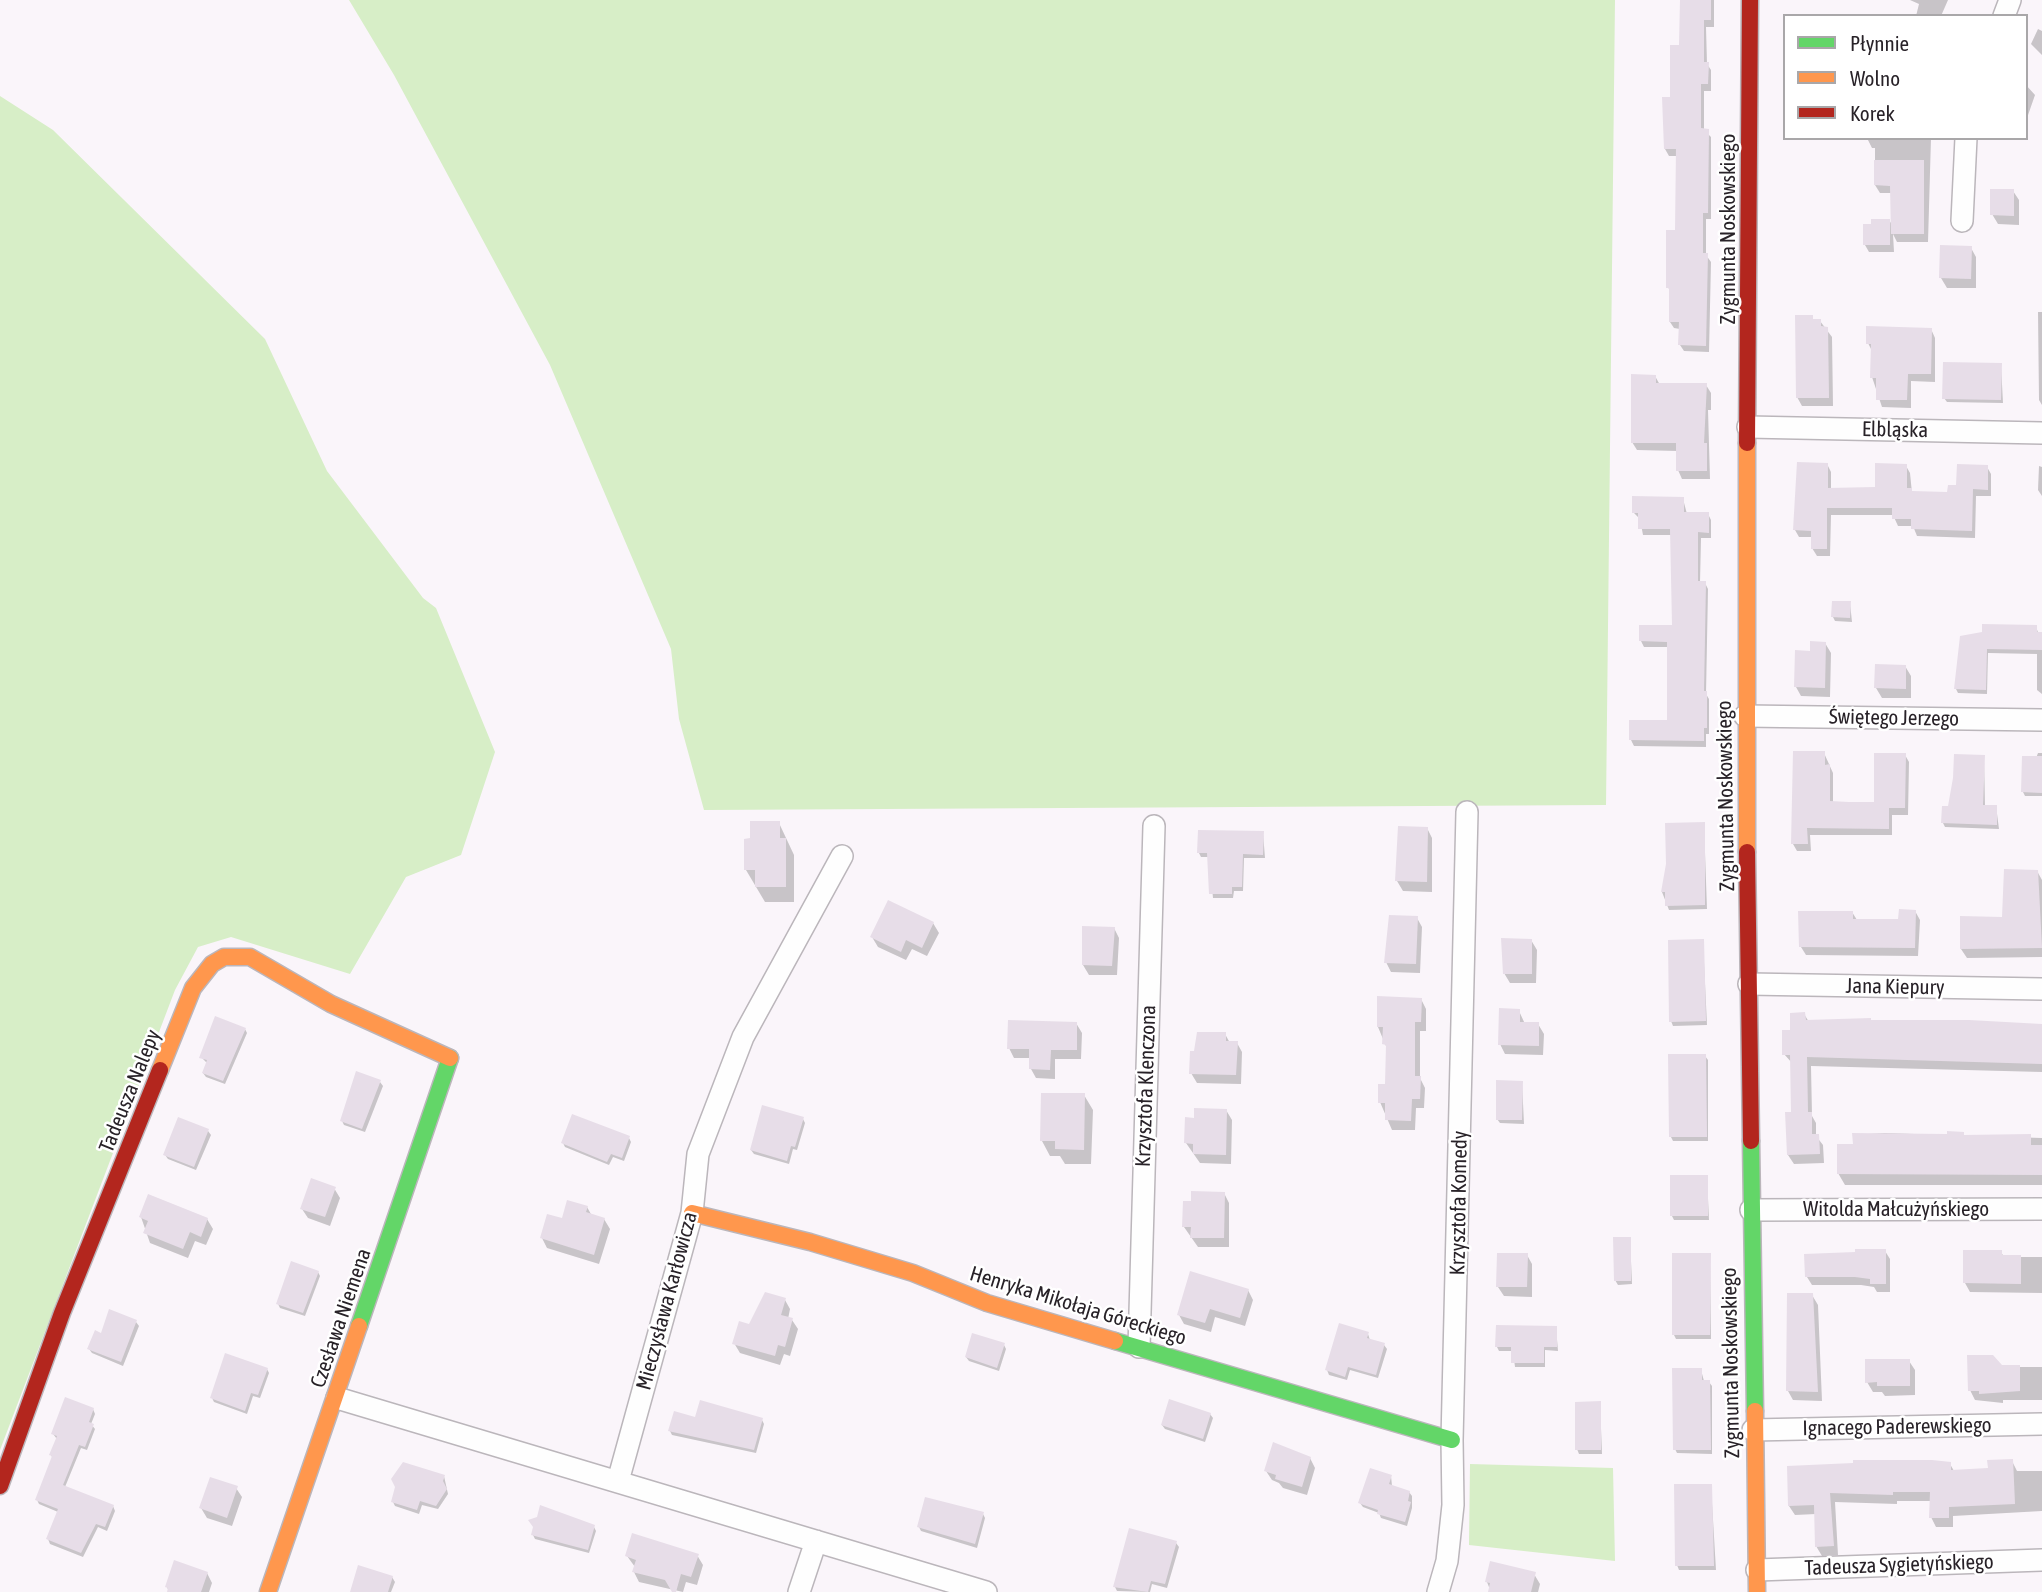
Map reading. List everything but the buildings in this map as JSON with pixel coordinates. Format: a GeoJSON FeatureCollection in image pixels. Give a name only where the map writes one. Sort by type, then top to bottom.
{"type":"FeatureCollection","features":[{"type":"Feature","properties":{"kind":"street","name":"Zygmunta Noskowskiego"},"geometry":{"type":"LineString","coordinates":[[1751,0],[1745,716],[1757,1592]]}},
{"type":"Feature","properties":{"kind":"street"},"geometry":{"type":"LineString","coordinates":[[1962,221],[1966,140]]}},
{"type":"Feature","properties":{"kind":"street","name":"Elbląska"},"geometry":{"type":"LineString","coordinates":[[1748,427],[2042,433]]}},
{"type":"Feature","properties":{"kind":"street","name":"Świętego Jerzego"},"geometry":{"type":"LineString","coordinates":[[1745,716],[2042,720]]}},
{"type":"Feature","properties":{"kind":"street","name":"Krzysztofa Komedy"},"geometry":{"type":"LineString","coordinates":[[1438,1592],[1451,1534],[1466,812]]}},
{"type":"Feature","properties":{"kind":"street","name":"Krzysztofa Klenczona"},"geometry":{"type":"LineString","coordinates":[[1139,1347],[1154,826]]}},
{"type":"Feature","properties":{"kind":"street","name":"Mieczysława Karłowicza"},"geometry":{"type":"LineString","coordinates":[[618,1481],[692,1213],[698,1154],[743,1037],[842,856]]}},
{"type":"Feature","properties":{"kind":"street","name":"Tadeusza Nalepy"},"geometry":{"type":"LineString","coordinates":[[0,1486],[62,1313],[193,988],[212,964],[224,957],[250,957],[331,1004],[450,1057]]}},
{"type":"Feature","properties":{"kind":"street","name":"Jana Kiepury"},"geometry":{"type":"LineString","coordinates":[[1749,984],[2042,989]]}},
{"type":"Feature","properties":{"kind":"street","name":"Czesława Niemena"},"geometry":{"type":"LineString","coordinates":[[268,1592],[337,1398],[450,1057]]}},
{"type":"Feature","properties":{"kind":"street","name":"Witolda Małcużyńskiego"},"geometry":{"type":"LineString","coordinates":[[1751,1210],[2042,1209]]}},
{"type":"Feature","properties":{"kind":"street","name":"Henryka Mikołaja Góreckiego"},"geometry":{"type":"LineString","coordinates":[[692,1213],[887,1265],[987,1303],[1452,1440]]}},
{"type":"Feature","properties":{"kind":"street"},"geometry":{"type":"LineString","coordinates":[[337,1398],[985,1592]]}},
{"type":"Feature","properties":{"kind":"street","name":"Ignacego Paderewskiego"},"geometry":{"type":"LineString","coordinates":[[1753,1430],[2042,1424]]}},
{"type":"Feature","properties":{"kind":"street"},"geometry":{"type":"LineString","coordinates":[[799,1592],[816,1541]]}},
{"type":"Feature","properties":{"kind":"street","name":"Tadeusza Sygietyńskiego"},"geometry":{"type":"LineString","coordinates":[[1757,1570],[2042,1560]]}},
{"type":"Feature","properties":{"kind":"green space"},"geometry":{"type":"Polygon","coordinates":[[[349,0],[1615,0],[1606,805],[704,810],[679,719],[671,649],[550,365],[394,75],[349,0]]]}},
{"type":"Feature","properties":{"kind":"green space"},"geometry":{"type":"Polygon","coordinates":[[[0,96],[53,130],[265,339],[327,471],[423,598],[436,608],[495,752],[461,855],[406,877],[350,974],[231,937],[198,947],[175,990],[0,1450],[0,96]]]}},
{"type":"Feature","properties":{"kind":"green space"},"geometry":{"type":"Polygon","coordinates":[[[1470,1464],[1613,1468],[1615,1561],[1469,1545],[1470,1464]]]}},
{"type":"Feature","properties":{"kind":"traffic: fast"},"geometry":{"type":"LineString","coordinates":[[359,1326],[450,1058]]}},
{"type":"Feature","properties":{"kind":"traffic: fast"},"geometry":{"type":"LineString","coordinates":[[1751,1141],[1755,1411]]}},
{"type":"Feature","properties":{"kind":"traffic: fast"},"geometry":{"type":"LineString","coordinates":[[1115,1341],[1452,1440]]}},
{"type":"Feature","properties":{"kind":"traffic: slow"},"geometry":{"type":"LineString","coordinates":[[1747,443],[1747,852]]}},
{"type":"Feature","properties":{"kind":"traffic: slow"},"geometry":{"type":"LineString","coordinates":[[160,1070],[193,988],[212,964],[224,957],[250,957],[331,1004],[450,1058]]}},
{"type":"Feature","properties":{"kind":"traffic: slow"},"geometry":{"type":"LineString","coordinates":[[692,1213],[810,1242],[913,1273],[987,1303],[1115,1341]]}},
{"type":"Feature","properties":{"kind":"traffic: slow"},"geometry":{"type":"LineString","coordinates":[[268,1592],[359,1326]]}},
{"type":"Feature","properties":{"kind":"traffic: slow"},"geometry":{"type":"LineString","coordinates":[[1755,1411],[1757,1592]]}},
{"type":"Feature","properties":{"kind":"traffic: jam"},"geometry":{"type":"LineString","coordinates":[[1747,443],[1750,0]]}},
{"type":"Feature","properties":{"kind":"traffic: jam"},"geometry":{"type":"LineString","coordinates":[[1747,852],[1751,1141]]}},
{"type":"Feature","properties":{"kind":"traffic: jam"},"geometry":{"type":"LineString","coordinates":[[0,1486],[62,1313],[160,1070]]}}]}
